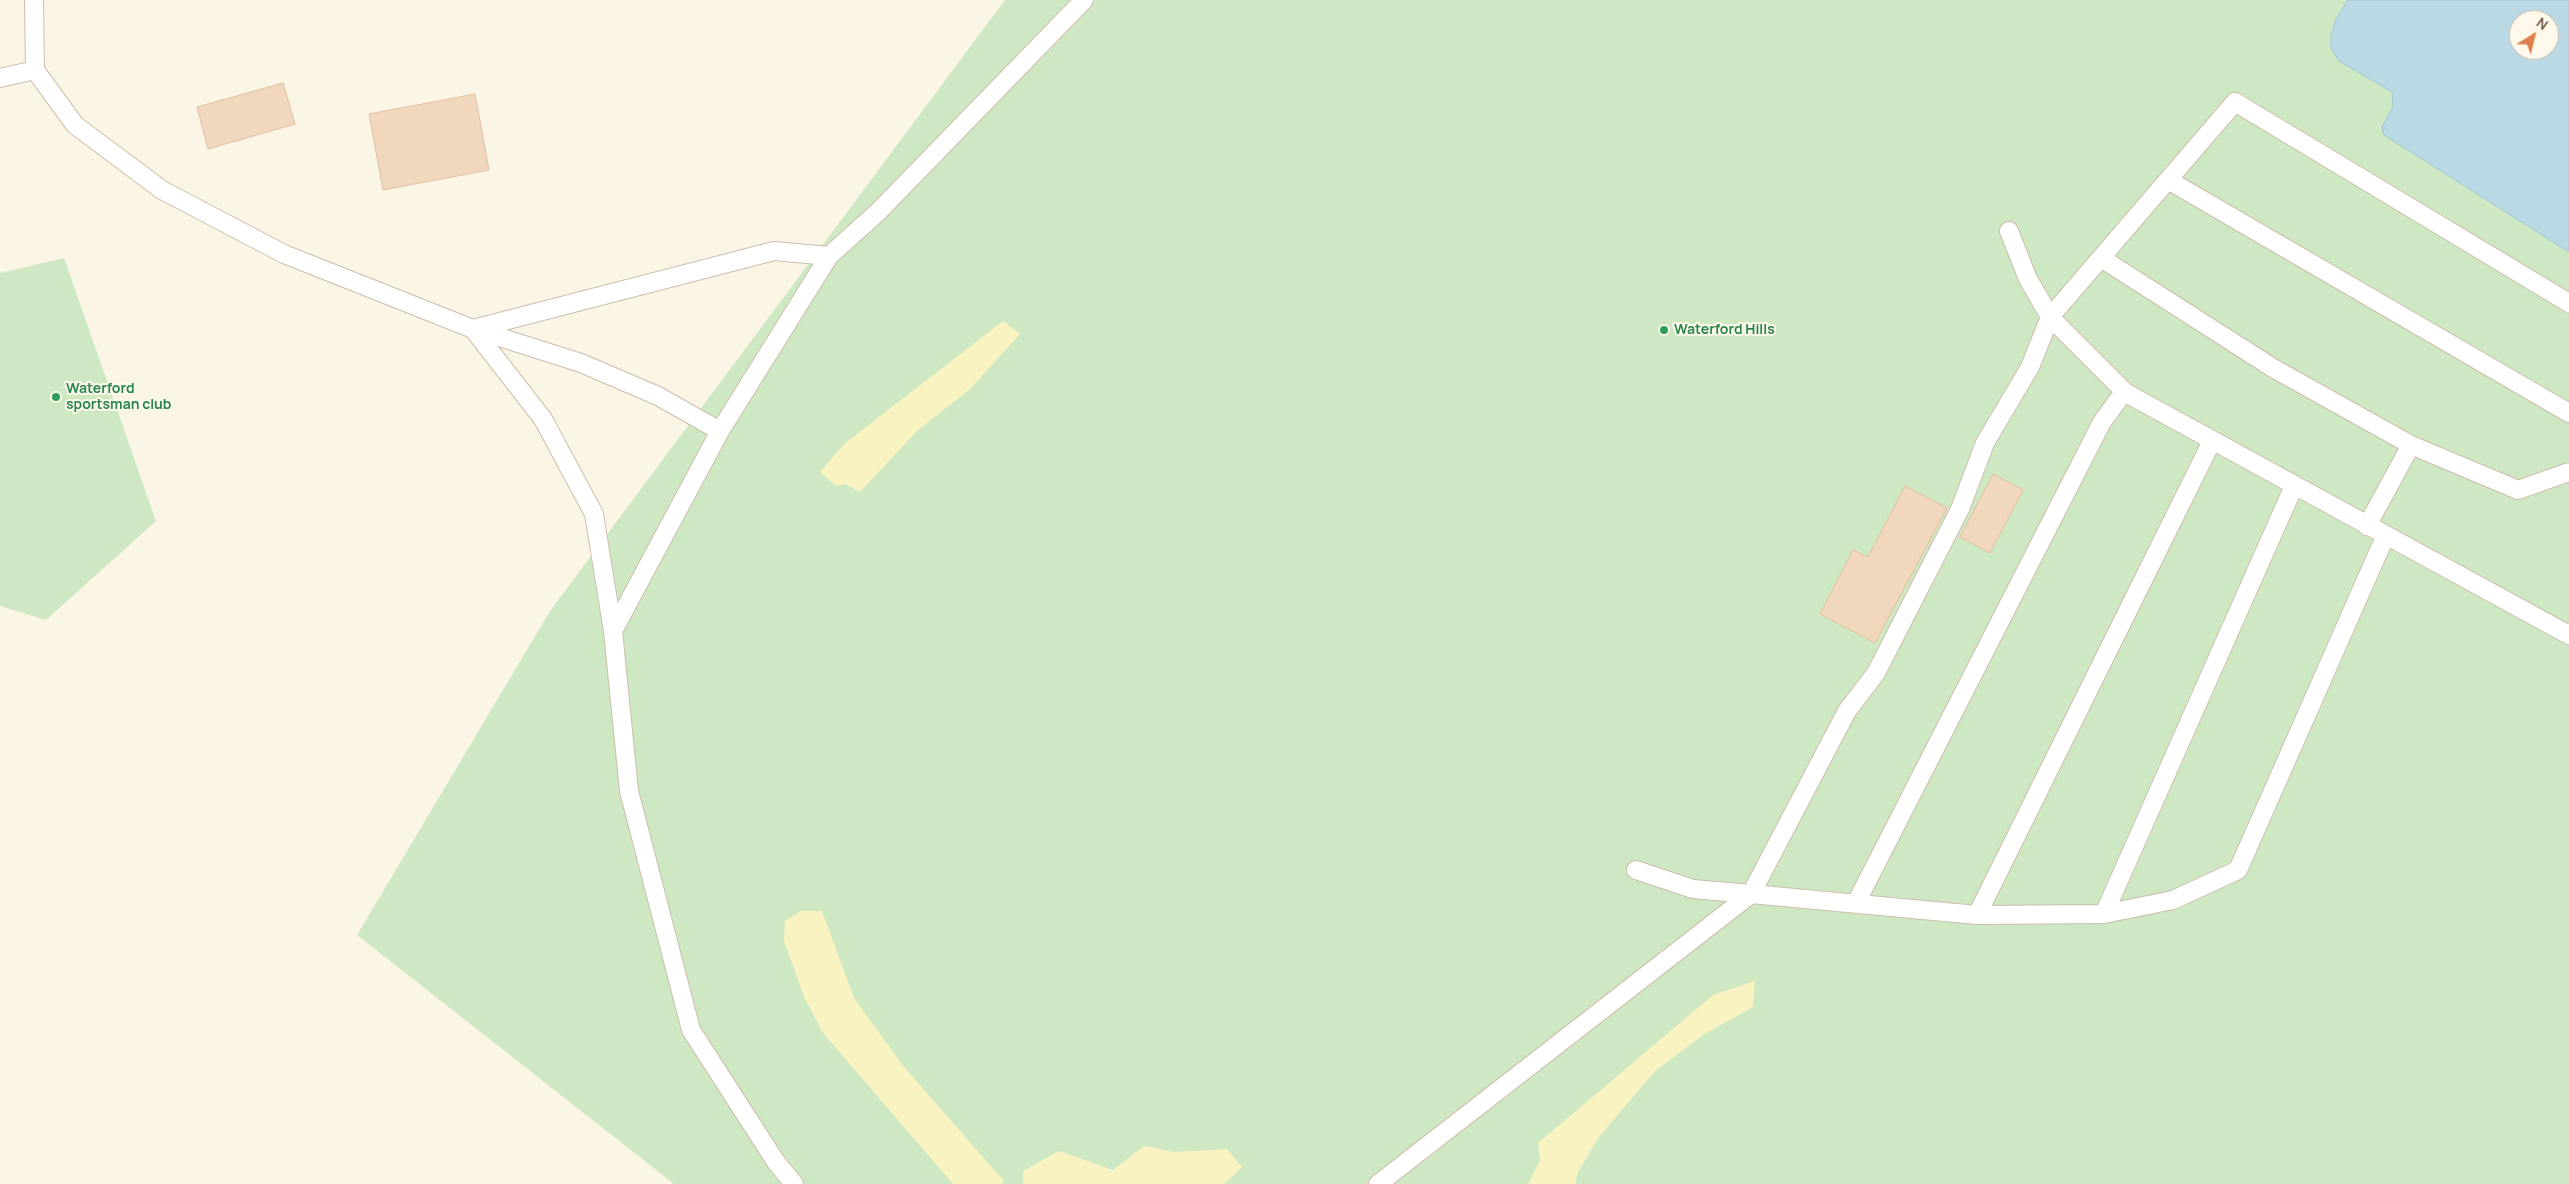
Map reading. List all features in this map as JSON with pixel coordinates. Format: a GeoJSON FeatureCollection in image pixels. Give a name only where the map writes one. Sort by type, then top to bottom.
{"type":"FeatureCollection","features":[{"type":"Feature","properties":{"kind":"lane"},"geometry":{"type":"LineString","coordinates":[[34,0],[36,70],[75,125],[162,190],[284,254],[473,329],[581,363],[658,396],[720,431]]}},
{"type":"Feature","properties":{"kind":"lane"},"geometry":{"type":"LineString","coordinates":[[613,631],[720,431],[828,256],[878,212],[1084,0]]}},
{"type":"Feature","properties":{"kind":"lane"},"geometry":{"type":"LineString","coordinates":[[0,78],[36,70]]}},
{"type":"Feature","properties":{"kind":"lane"},"geometry":{"type":"LineString","coordinates":[[1378,1184],[1751,894],[1847,711],[1876,673],[1960,510],[1986,443],[2030,367],[2050,317],[2235,102],[2569,303]]}},
{"type":"Feature","properties":{"kind":"lane"},"geometry":{"type":"LineString","coordinates":[[2168,180],[2569,413]]}},
{"type":"Feature","properties":{"kind":"lane"},"geometry":{"type":"LineString","coordinates":[[2010,231],[2028,279],[2050,317],[2124,392],[2386,537],[2569,635]]}},
{"type":"Feature","properties":{"kind":"lane"},"geometry":{"type":"LineString","coordinates":[[473,329],[774,251],[828,256]]}},
{"type":"Feature","properties":{"kind":"lane"},"geometry":{"type":"LineString","coordinates":[[2101,258],[2273,368],[2411,444],[2518,490],[2569,472]]}},
{"type":"Feature","properties":{"kind":"lane"},"geometry":{"type":"LineString","coordinates":[[473,329],[543,419],[594,514],[613,631],[629,791],[690,1030],[776,1162],[794,1184]]}},
{"type":"Feature","properties":{"kind":"lane"},"geometry":{"type":"LineString","coordinates":[[1856,903],[2102,422],[2124,392]]}},
{"type":"Feature","properties":{"kind":"lane"},"geometry":{"type":"LineString","coordinates":[[1977,915],[2212,441]]}},
{"type":"Feature","properties":{"kind":"lane"},"geometry":{"type":"LineString","coordinates":[[2367,526],[2411,444]]}},
{"type":"Feature","properties":{"kind":"lane"},"geometry":{"type":"LineString","coordinates":[[2104,914],[2294,486]]}},
{"type":"Feature","properties":{"kind":"lane"},"geometry":{"type":"LineString","coordinates":[[1636,870],[1693,889],[1977,915],[2104,914],[2173,900],[2238,870],[2386,537]]}},
{"type":"Feature","properties":{"kind":"green space","name":"Waterford Hills"},"geometry":{"type":"Polygon","coordinates":[[[1005,0],[2569,0],[2569,1184],[674,1184],[357,935],[550,611],[1005,0]]]}},
{"type":"Feature","properties":{"kind":"green space","name":"Waterford sportsman club"},"geometry":{"type":"Polygon","coordinates":[[[64,258],[156,521],[46,620],[0,606],[0,273],[64,258]]]}},
{"type":"Feature","properties":{"kind":"sand"},"geometry":{"type":"Polygon","coordinates":[[[1003,321],[1020,334],[970,389],[917,431],[860,492],[845,484],[836,486],[820,472],[844,444],[1003,321]]]}},
{"type":"Feature","properties":{"kind":"sand"},"geometry":{"type":"Polygon","coordinates":[[[801,911],[822,911],[854,998],[904,1067],[1004,1181],[1002,1184],[953,1184],[823,1033],[804,997],[784,941],[785,921],[801,911]]]}},
{"type":"Feature","properties":{"kind":"sand"},"geometry":{"type":"Polygon","coordinates":[[[1755,981],[1753,1007],[1703,1035],[1655,1071],[1599,1137],[1578,1172],[1575,1184],[1528,1184],[1540,1160],[1538,1143],[1713,995],[1755,981]]]}},
{"type":"Feature","properties":{"kind":"sand"},"geometry":{"type":"Polygon","coordinates":[[[1144,1146],[1174,1152],[1227,1149],[1242,1167],[1224,1184],[1023,1184],[1023,1171],[1059,1151],[1113,1170],[1144,1146]]]}},
{"type":"Feature","properties":{"kind":"water"},"geometry":{"type":"Polygon","coordinates":[[[2348,0],[2569,0],[2569,252],[2384,135],[2382,127],[2393,107],[2392,92],[2339,61],[2331,48],[2331,35],[2336,19],[2348,0]]]}},
{"type":"Feature","properties":{"kind":"building"},"geometry":{"type":"Polygon","coordinates":[[[283,83],[295,124],[208,149],[197,107],[283,83]]]}},
{"type":"Feature","properties":{"kind":"building"},"geometry":{"type":"Polygon","coordinates":[[[475,94],[489,170],[383,190],[369,114],[475,94]]]}},
{"type":"Feature","properties":{"kind":"building"},"geometry":{"type":"Polygon","coordinates":[[[1993,474],[2023,490],[1990,553],[1960,537],[1993,474]]]}},
{"type":"Feature","properties":{"kind":"building"},"geometry":{"type":"Polygon","coordinates":[[[1905,486],[1947,508],[1875,643],[1820,614],[1853,550],[1868,557],[1905,486]]]}},
{"type":"Feature","properties":{"kind":"place","name":"Waterford Hills"},"geometry":{"type":"Point","coordinates":[1664,330]}},
{"type":"Feature","properties":{"kind":"place","name":"Waterford sportsman club"},"geometry":{"type":"Point","coordinates":[56,397]}}]}
